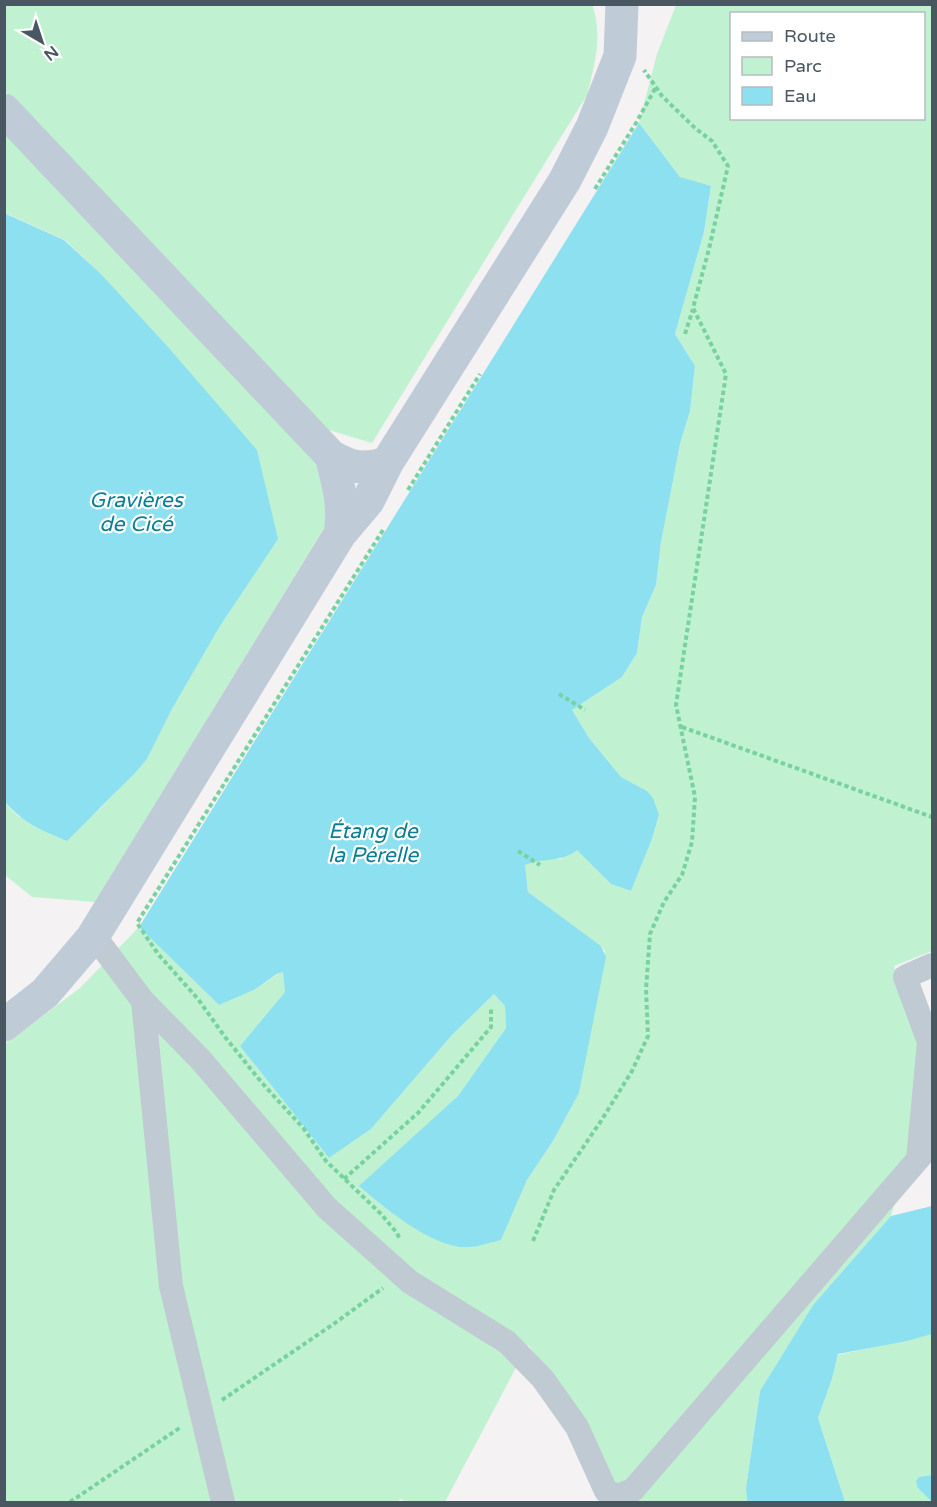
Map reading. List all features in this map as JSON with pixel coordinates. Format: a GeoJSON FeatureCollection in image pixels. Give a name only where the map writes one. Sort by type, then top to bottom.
{"type":"FeatureCollection","features":[{"type":"Feature","properties":{"kind":"main road"},"geometry":{"type":"LineString","coordinates":[[4,1025],[45,993],[92,938],[340,534],[368,501],[387,463],[565,180],[592,127],[620,56],[622,4]]}},
{"type":"Feature","properties":{"kind":"main road"},"geometry":{"type":"LineString","coordinates":[[4,110],[331,456],[349,466],[374,467],[387,463]]}},
{"type":"Feature","properties":{"kind":"main road"},"geometry":{"type":"LineString","coordinates":[[331,456],[340,488],[343,517],[340,534]]}},
{"type":"Feature","properties":{"kind":"street"},"geometry":{"type":"LineString","coordinates":[[92,938],[101,945],[143,1001],[200,1059],[327,1208],[402,1274],[468,1319],[507,1342],[543,1379],[578,1427],[606,1491],[618,1496],[633,1490],[925,1151],[929,1042],[905,977],[933,965]]}},
{"type":"Feature","properties":{"kind":"street"},"geometry":{"type":"LineString","coordinates":[[143,1001],[171,1286],[222,1503]]}},
{"type":"Feature","properties":{"kind":"path"},"geometry":{"type":"LineString","coordinates":[[642,69],[695,128],[712,141],[728,166],[709,249],[685,334]]}},
{"type":"Feature","properties":{"kind":"path"},"geometry":{"type":"LineString","coordinates":[[592,193],[656,87]]}},
{"type":"Feature","properties":{"kind":"path"},"geometry":{"type":"LineString","coordinates":[[533,1241],[554,1190],[632,1071],[648,1036],[646,989],[650,934],[664,902],[682,875],[692,842],[695,797],[676,705],[726,374],[693,308]]}},
{"type":"Feature","properties":{"kind":"path"},"geometry":{"type":"LineString","coordinates":[[408,490],[482,370]]}},
{"type":"Feature","properties":{"kind":"path"},"geometry":{"type":"LineString","coordinates":[[389,520],[137,923],[158,954],[198,999],[262,1083],[304,1129],[326,1161],[398,1233],[402,1249]]}},
{"type":"Feature","properties":{"kind":"path"},"geometry":{"type":"LineString","coordinates":[[559,694],[585,710]]}},
{"type":"Feature","properties":{"kind":"path"},"geometry":{"type":"LineString","coordinates":[[682,727],[933,818]]}},
{"type":"Feature","properties":{"kind":"path"},"geometry":{"type":"LineString","coordinates":[[518,852],[540,865]]}},
{"type":"Feature","properties":{"kind":"path"},"geometry":{"type":"LineString","coordinates":[[344,1179],[418,1113],[439,1089],[491,1027],[491,1009]]}},
{"type":"Feature","properties":{"kind":"path"},"geometry":{"type":"LineString","coordinates":[[70,1503],[335,1323],[402,1274]]}},
{"type":"Feature","properties":{"kind":"green space"},"geometry":{"type":"Polygon","coordinates":[[[592,4],[597,38],[595,61],[587,95],[372,443],[322,428],[5,91],[5,5],[592,4]]]}},
{"type":"Feature","properties":{"kind":"green space"},"geometry":{"type":"Polygon","coordinates":[[[676,5],[932,5],[932,951],[894,966],[921,1047],[907,1162],[891,1216],[813,1305],[760,1391],[746,1488],[747,1502],[621,1502],[590,1427],[528,1345],[445,1502],[408,1502],[400,1499],[398,1502],[5,1502],[4,1045],[80,988],[139,927],[219,1005],[254,990],[283,971],[285,992],[240,1046],[329,1158],[371,1129],[452,1035],[494,994],[505,1006],[506,1028],[458,1096],[427,1126],[501,1240],[527,1180],[553,1141],[579,1093],[605,951],[528,892],[525,864],[540,859],[561,859],[577,849],[611,884],[631,891],[659,816],[647,791],[621,777],[589,738],[572,710],[622,677],[637,653],[642,617],[656,585],[661,542],[680,444],[690,411],[695,366],[675,334],[704,232],[711,187],[680,177],[639,123],[657,54],[676,5]]]}},
{"type":"Feature","properties":{"kind":"green space"},"geometry":{"type":"Polygon","coordinates":[[[5,133],[315,459],[330,518],[95,902],[32,897],[5,875],[4,802],[19,817],[87,820],[101,808],[147,759],[172,709],[220,626],[277,539],[257,450],[100,273],[65,240],[5,213],[5,133]]]}},
{"type":"Feature","properties":{"kind":"green space"},"geometry":{"type":"Polygon","coordinates":[[[932,1334],[932,1475],[919,1477],[918,1488],[932,1502],[845,1502],[818,1418],[838,1355],[932,1334]]]}},
{"type":"Feature","properties":{"kind":"water","name":"Étang de la Pérelle"},"geometry":{"type":"Polygon","coordinates":[[[639,123],[680,177],[711,186],[704,232],[675,334],[695,366],[690,411],[680,444],[661,542],[656,585],[642,617],[637,653],[622,677],[572,710],[589,738],[621,777],[647,791],[653,798],[659,815],[631,891],[611,884],[577,850],[565,857],[525,865],[528,892],[601,946],[606,957],[579,1093],[553,1141],[527,1180],[501,1240],[473,1247],[455,1246],[425,1235],[410,1226],[359,1186],[458,1096],[506,1028],[505,1006],[494,994],[452,1035],[371,1129],[329,1158],[240,1046],[285,992],[283,972],[254,990],[219,1005],[139,927],[639,123]]]}},
{"type":"Feature","properties":{"kind":"water","name":"Gravières de Cicé"},"geometry":{"type":"Polygon","coordinates":[[[4,213],[64,240],[100,273],[257,450],[278,539],[220,626],[172,709],[147,759],[67,841],[33,825],[19,816],[5,802],[4,213]]]}},
{"type":"Feature","properties":{"kind":"water"},"geometry":{"type":"Polygon","coordinates":[[[932,1206],[932,1334],[838,1354],[818,1418],[845,1502],[747,1502],[746,1488],[760,1391],[813,1305],[891,1216],[932,1206]]]}},
{"type":"Feature","properties":{"kind":"water"},"geometry":{"type":"Polygon","coordinates":[[[932,1475],[932,1502],[918,1488],[916,1481],[919,1477],[932,1475]]]}}]}
